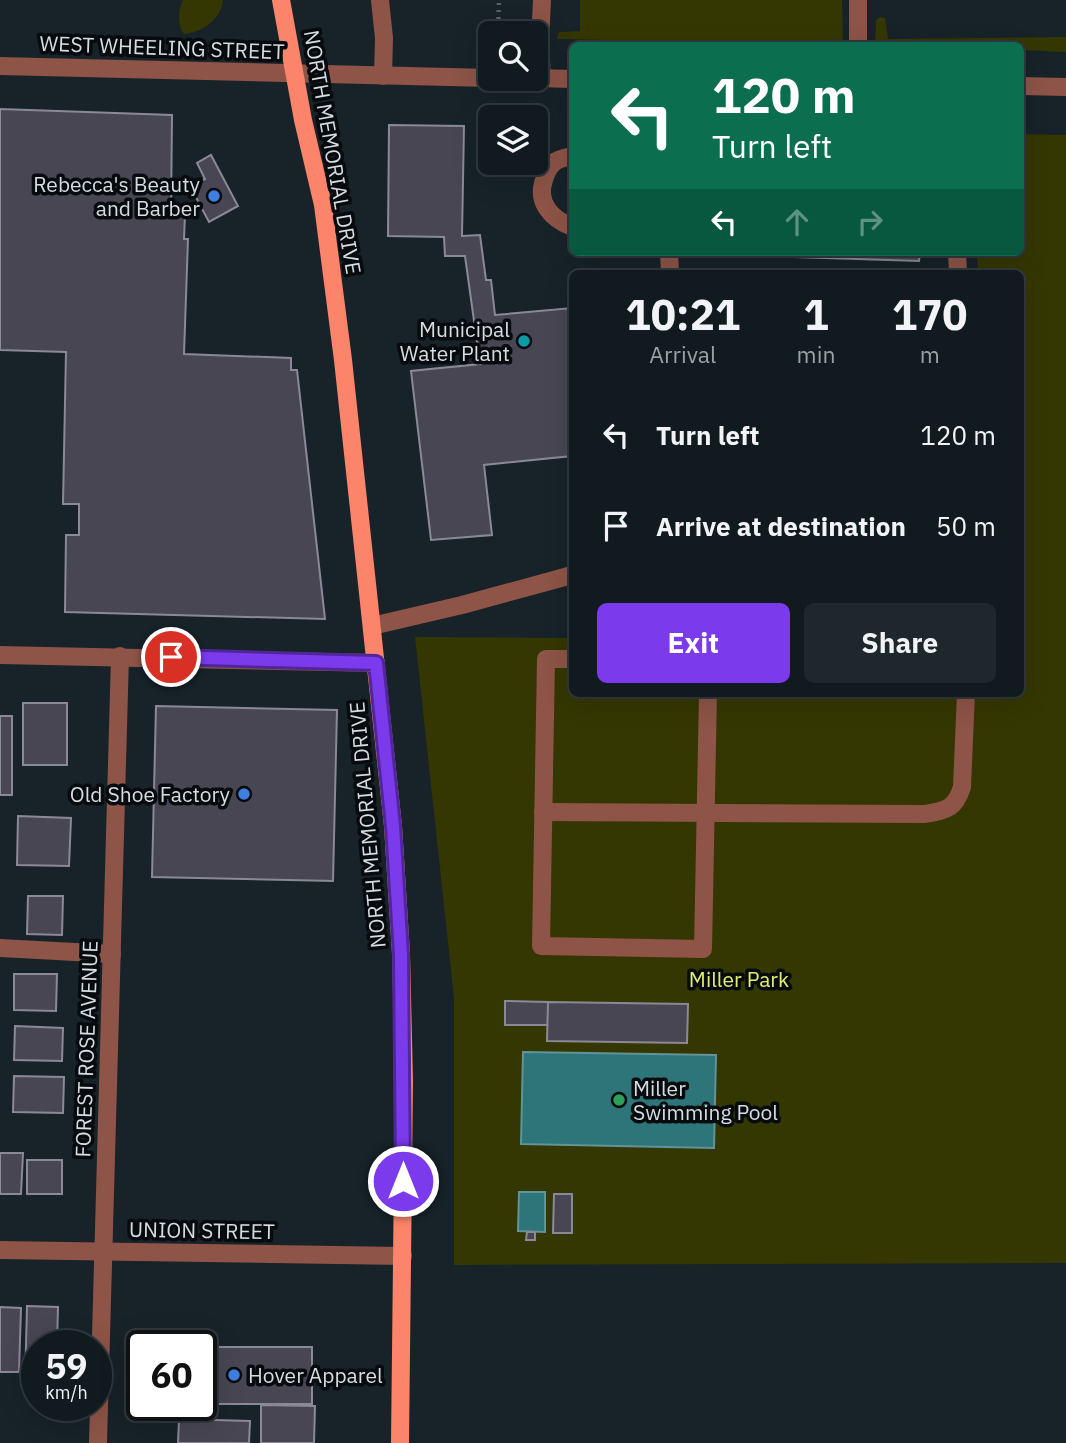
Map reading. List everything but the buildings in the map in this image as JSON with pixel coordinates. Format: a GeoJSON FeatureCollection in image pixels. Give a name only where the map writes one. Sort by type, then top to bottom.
{"type":"FeatureCollection","features":[{"type":"Feature","properties":{"kind":"main road","name":"NORTH MEMORIAL DRIVE"},"geometry":{"type":"LineString","coordinates":[[281,0],[294,74],[323,205],[344,360],[393,826],[401,954],[403,1256],[400,1443]]}},
{"type":"Feature","properties":{"kind":"street"},"geometry":{"type":"LineString","coordinates":[[380,0],[384,38],[383,76]]}},
{"type":"Feature","properties":{"kind":"street"},"geometry":{"type":"LineString","coordinates":[[541,21],[542,0]]}},
{"type":"Feature","properties":{"kind":"street"},"geometry":{"type":"LineString","coordinates":[[858,0],[858,42]]}},
{"type":"Feature","properties":{"kind":"street","name":"WEST WHEELING STREET"},"geometry":{"type":"LineString","coordinates":[[0,66],[478,78]]}},
{"type":"Feature","properties":{"kind":"street"},"geometry":{"type":"LineString","coordinates":[[548,78],[569,79]]}},
{"type":"Feature","properties":{"kind":"street"},"geometry":{"type":"LineString","coordinates":[[1024,86],[1066,87]]}},
{"type":"Feature","properties":{"kind":"street"},"geometry":{"type":"LineString","coordinates":[[569,157],[556,162],[547,172],[542,183],[541,197],[547,210],[558,221],[569,226]]}},
{"type":"Feature","properties":{"kind":"street"},"geometry":{"type":"LineString","coordinates":[[372,626],[569,576]]}},
{"type":"Feature","properties":{"kind":"street"},"geometry":{"type":"LineString","coordinates":[[0,654],[376,663]]}},
{"type":"Feature","properties":{"kind":"street","name":"FOREST ROSE AVENUE"},"geometry":{"type":"LineString","coordinates":[[98,1443],[120,656]]}},
{"type":"Feature","properties":{"kind":"street"},"geometry":{"type":"LineString","coordinates":[[569,659],[546,659],[541,946],[703,949],[708,697]]}},
{"type":"Feature","properties":{"kind":"street"},"geometry":{"type":"LineString","coordinates":[[543,812],[925,814],[946,810],[957,801],[962,787],[966,697]]}},
{"type":"Feature","properties":{"kind":"street"},"geometry":{"type":"LineString","coordinates":[[0,948],[112,954]]}},
{"type":"Feature","properties":{"kind":"street","name":"UNION STREET"},"geometry":{"type":"LineString","coordinates":[[0,1250],[403,1256]]}},
{"type":"Feature","properties":{"kind":"path"},"geometry":{"type":"LineString","coordinates":[[498,21],[499,0]]}},
{"type":"Feature","properties":{"kind":"green space"},"geometry":{"type":"Polygon","coordinates":[[[183,0],[223,0],[219,13],[210,24],[184,34],[179,17],[183,0]]]}},
{"type":"Feature","properties":{"kind":"green space"},"geometry":{"type":"Polygon","coordinates":[[[580,0],[842,0],[843,42],[557,39],[559,32],[580,31],[580,0]]]}},
{"type":"Feature","properties":{"kind":"green space"},"geometry":{"type":"Polygon","coordinates":[[[885,18],[888,39],[1066,37],[1066,52],[1024,50],[1024,42],[875,42],[876,20],[885,18]]]}},
{"type":"Feature","properties":{"kind":"green space","name":"Miller Park"},"geometry":{"type":"Polygon","coordinates":[[[1024,134],[1066,135],[1066,1263],[454,1265],[454,998],[415,637],[569,638],[569,697],[1024,697],[1024,270],[978,270],[977,256],[1024,256],[1024,134]]]}},
{"type":"Feature","properties":{"kind":"water","name":"Miller Swimming Pool"},"geometry":{"type":"Polygon","coordinates":[[[523,1052],[716,1055],[714,1148],[521,1144],[523,1052]]]}},
{"type":"Feature","properties":{"kind":"water"},"geometry":{"type":"Polygon","coordinates":[[[519,1192],[545,1192],[545,1232],[518,1231],[519,1192]]]}},
{"type":"Feature","properties":{"kind":"place","name":"Rebecca's Beauty and Barber"},"geometry":{"type":"Point","coordinates":[214,196]}},
{"type":"Feature","properties":{"kind":"place","name":"Municipal Water Plant"},"geometry":{"type":"Point","coordinates":[524,341]}},
{"type":"Feature","properties":{"kind":"place","name":"Old Shoe Factory"},"geometry":{"type":"Point","coordinates":[244,794]}},
{"type":"Feature","properties":{"kind":"place","name":"Miller Swimming Pool"},"geometry":{"type":"Point","coordinates":[619,1100]}},
{"type":"Feature","properties":{"kind":"place","name":"Hover Apparel"},"geometry":{"type":"Point","coordinates":[234,1375]}},
{"type":"Feature","properties":{"kind":"route"},"geometry":{"type":"LineString","coordinates":[[171,657],[376,663],[393,826],[401,954],[403,1181]]}}]}
